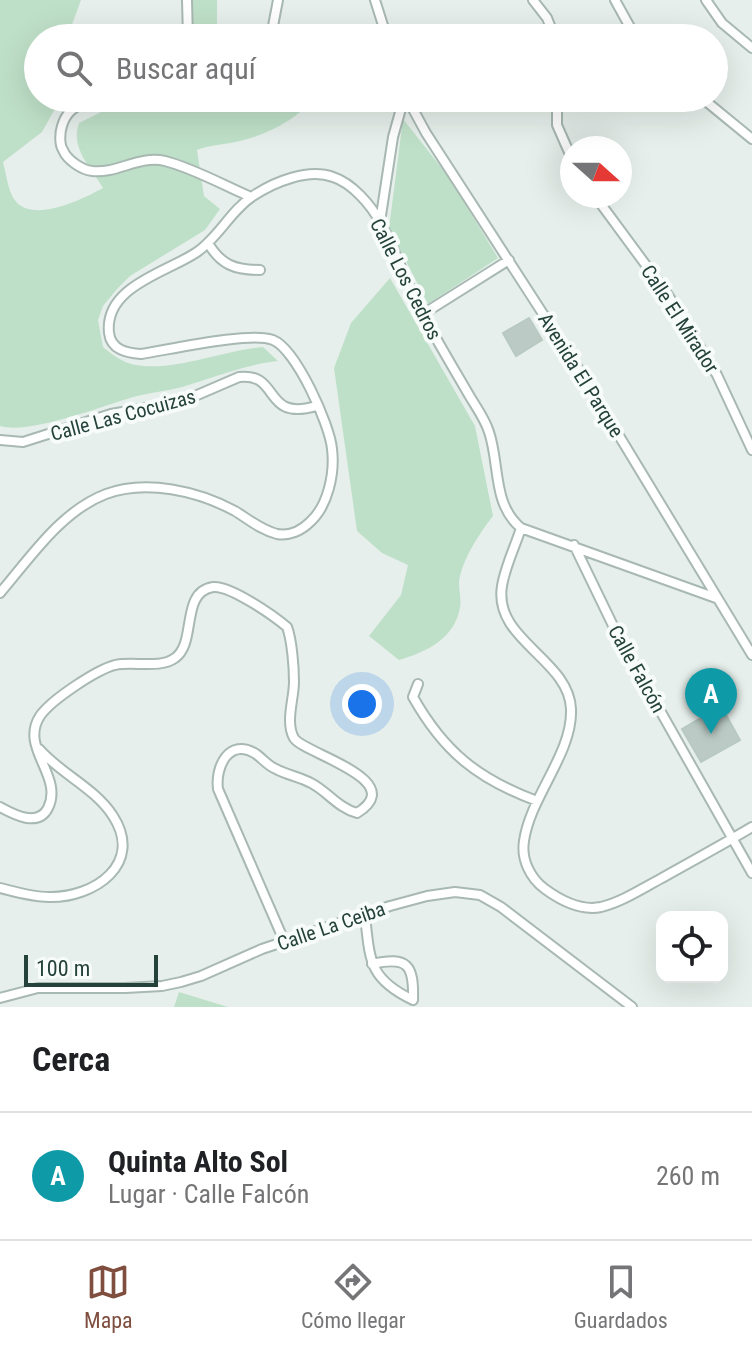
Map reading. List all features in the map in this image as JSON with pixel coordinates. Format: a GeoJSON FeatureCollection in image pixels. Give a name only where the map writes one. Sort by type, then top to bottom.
{"type":"FeatureCollection","features":[{"type":"Feature","properties":{"kind":"street"},"geometry":{"type":"LineString","coordinates":[[187,0],[188,24]]}},
{"type":"Feature","properties":{"kind":"street"},"geometry":{"type":"LineString","coordinates":[[273,24],[278,0]]}},
{"type":"Feature","properties":{"kind":"street"},"geometry":{"type":"LineString","coordinates":[[375,0],[383,24]]}},
{"type":"Feature","properties":{"kind":"street"},"geometry":{"type":"LineString","coordinates":[[533,0],[549,24]]}},
{"type":"Feature","properties":{"kind":"street"},"geometry":{"type":"LineString","coordinates":[[615,0],[628,24]]}},
{"type":"Feature","properties":{"kind":"street"},"geometry":{"type":"LineString","coordinates":[[706,0],[723,24]]}},
{"type":"Feature","properties":{"kind":"street"},"geometry":{"type":"LineString","coordinates":[[728,28],[752,48]]}},
{"type":"Feature","properties":{"kind":"street"},"geometry":{"type":"LineString","coordinates":[[71,112],[62,123],[60,137],[63,150],[80,167],[90,171],[108,171],[144,160],[161,160],[251,197]]}},
{"type":"Feature","properties":{"kind":"street"},"geometry":{"type":"LineString","coordinates":[[380,222],[393,137],[401,112]]}},
{"type":"Feature","properties":{"kind":"street","name":"Avenida El Parque"},"geometry":{"type":"LineString","coordinates":[[414,112],[658,499],[752,655]]}},
{"type":"Feature","properties":{"kind":"street"},"geometry":{"type":"LineString","coordinates":[[557,112],[557,125],[562,136]]}},
{"type":"Feature","properties":{"kind":"street"},"geometry":{"type":"LineString","coordinates":[[719,112],[752,139]]}},
{"type":"Feature","properties":{"kind":"street","name":"Calle Los Cedros"},"geometry":{"type":"LineString","coordinates":[[316,406],[305,378],[286,348],[273,340],[248,338],[141,354],[122,351],[111,341],[111,315],[120,298],[208,243],[251,197],[294,178],[321,174],[336,178],[353,189],[380,222],[423,314],[488,429],[502,501],[509,516],[521,528]]}},
{"type":"Feature","properties":{"kind":"street","name":"Calle El Mirador"},"geometry":{"type":"LineString","coordinates":[[604,208],[668,295],[717,375],[752,450]]}},
{"type":"Feature","properties":{"kind":"street"},"geometry":{"type":"LineString","coordinates":[[208,243],[219,260],[227,265],[260,270]]}},
{"type":"Feature","properties":{"kind":"street"},"geometry":{"type":"LineString","coordinates":[[423,314],[509,260]]}},
{"type":"Feature","properties":{"kind":"street","name":"Calle Las Cocuizas"},"geometry":{"type":"LineString","coordinates":[[0,440],[32,441],[111,414],[181,402],[239,377],[258,379],[286,409],[298,411],[316,406]]}},
{"type":"Feature","properties":{"kind":"street"},"geometry":{"type":"LineString","coordinates":[[0,593],[68,518],[106,494],[129,489],[151,488],[197,495],[233,510],[267,531],[280,535],[300,530],[318,513],[332,470],[332,448],[316,406]]}},
{"type":"Feature","properties":{"kind":"street"},"geometry":{"type":"LineString","coordinates":[[716,598],[521,528],[502,587],[503,607],[508,620],[521,637],[562,681],[571,711],[563,745],[537,801],[523,842],[524,861],[541,886],[569,903],[585,908],[601,907],[632,894],[752,827]]}},
{"type":"Feature","properties":{"kind":"street","name":"Calle Falcón"},"geometry":{"type":"LineString","coordinates":[[574,545],[619,638],[752,873]]}},
{"type":"Feature","properties":{"kind":"street"},"geometry":{"type":"LineString","coordinates":[[0,807],[32,819],[45,813],[49,806],[51,785],[33,742],[41,714],[58,698],[114,665],[168,661],[177,657],[187,638],[194,604],[199,596],[208,588],[221,587],[231,591],[282,623],[290,635],[294,685],[291,727],[294,737],[301,746],[327,755],[362,778],[371,798],[365,808],[357,813],[347,811],[312,783],[274,769],[255,753],[235,751],[225,757],[219,767],[218,789],[285,943]]}},
{"type":"Feature","properties":{"kind":"street"},"geometry":{"type":"LineString","coordinates":[[418,684],[413,697],[429,725],[448,747],[485,777],[537,801]]}},
{"type":"Feature","properties":{"kind":"street"},"geometry":{"type":"LineString","coordinates":[[0,888],[51,898],[77,892],[92,887],[112,874],[123,854],[121,834],[112,814],[33,742]]}},
{"type":"Feature","properties":{"kind":"street","name":"Calle La Ceiba"},"geometry":{"type":"LineString","coordinates":[[0,998],[38,988],[162,986],[201,976],[262,949],[390,906],[455,892],[480,895],[501,907],[632,1007]]}},
{"type":"Feature","properties":{"kind":"street"},"geometry":{"type":"LineString","coordinates":[[365,916],[372,964],[387,987],[413,1000],[414,976],[410,969],[395,960],[372,964]]}},
{"type":"Feature","properties":{"kind":"green space"},"geometry":{"type":"Polygon","coordinates":[[[0,0],[81,0],[72,24],[24,24],[24,112],[53,112],[42,132],[3,162],[14,199],[32,210],[57,207],[103,188],[83,157],[77,141],[79,123],[101,112],[300,112],[268,132],[197,150],[204,196],[220,209],[205,230],[130,276],[103,306],[98,320],[103,347],[131,364],[166,366],[263,347],[278,361],[241,368],[46,423],[13,428],[0,426],[0,0]]]}},
{"type":"Feature","properties":{"kind":"green space"},"geometry":{"type":"Polygon","coordinates":[[[192,0],[217,0],[217,24],[191,24],[192,0]]]}},
{"type":"Feature","properties":{"kind":"green space"},"geometry":{"type":"Polygon","coordinates":[[[403,119],[448,176],[498,258],[428,304],[389,228],[403,119]]]}},
{"type":"Feature","properties":{"kind":"green space"},"geometry":{"type":"Polygon","coordinates":[[[390,278],[475,426],[493,516],[462,568],[460,607],[452,628],[429,648],[399,660],[369,636],[401,595],[408,565],[382,553],[357,531],[334,368],[351,323],[390,278]]]}},
{"type":"Feature","properties":{"kind":"green space"},"geometry":{"type":"Polygon","coordinates":[[[179,992],[228,1007],[174,1007],[179,992]]]}},
{"type":"Feature","properties":{"kind":"building"},"geometry":{"type":"Polygon","coordinates":[[[529,318],[542,340],[516,356],[503,333],[529,318]]]}},
{"type":"Feature","properties":{"kind":"building"},"geometry":{"type":"Polygon","coordinates":[[[721,706],[740,740],[701,762],[682,729],[721,706]]]}},
{"type":"Feature","properties":{"kind":"place","name":"Quinta Alto Sol"},"geometry":{"type":"Point","coordinates":[711,734]}}]}
